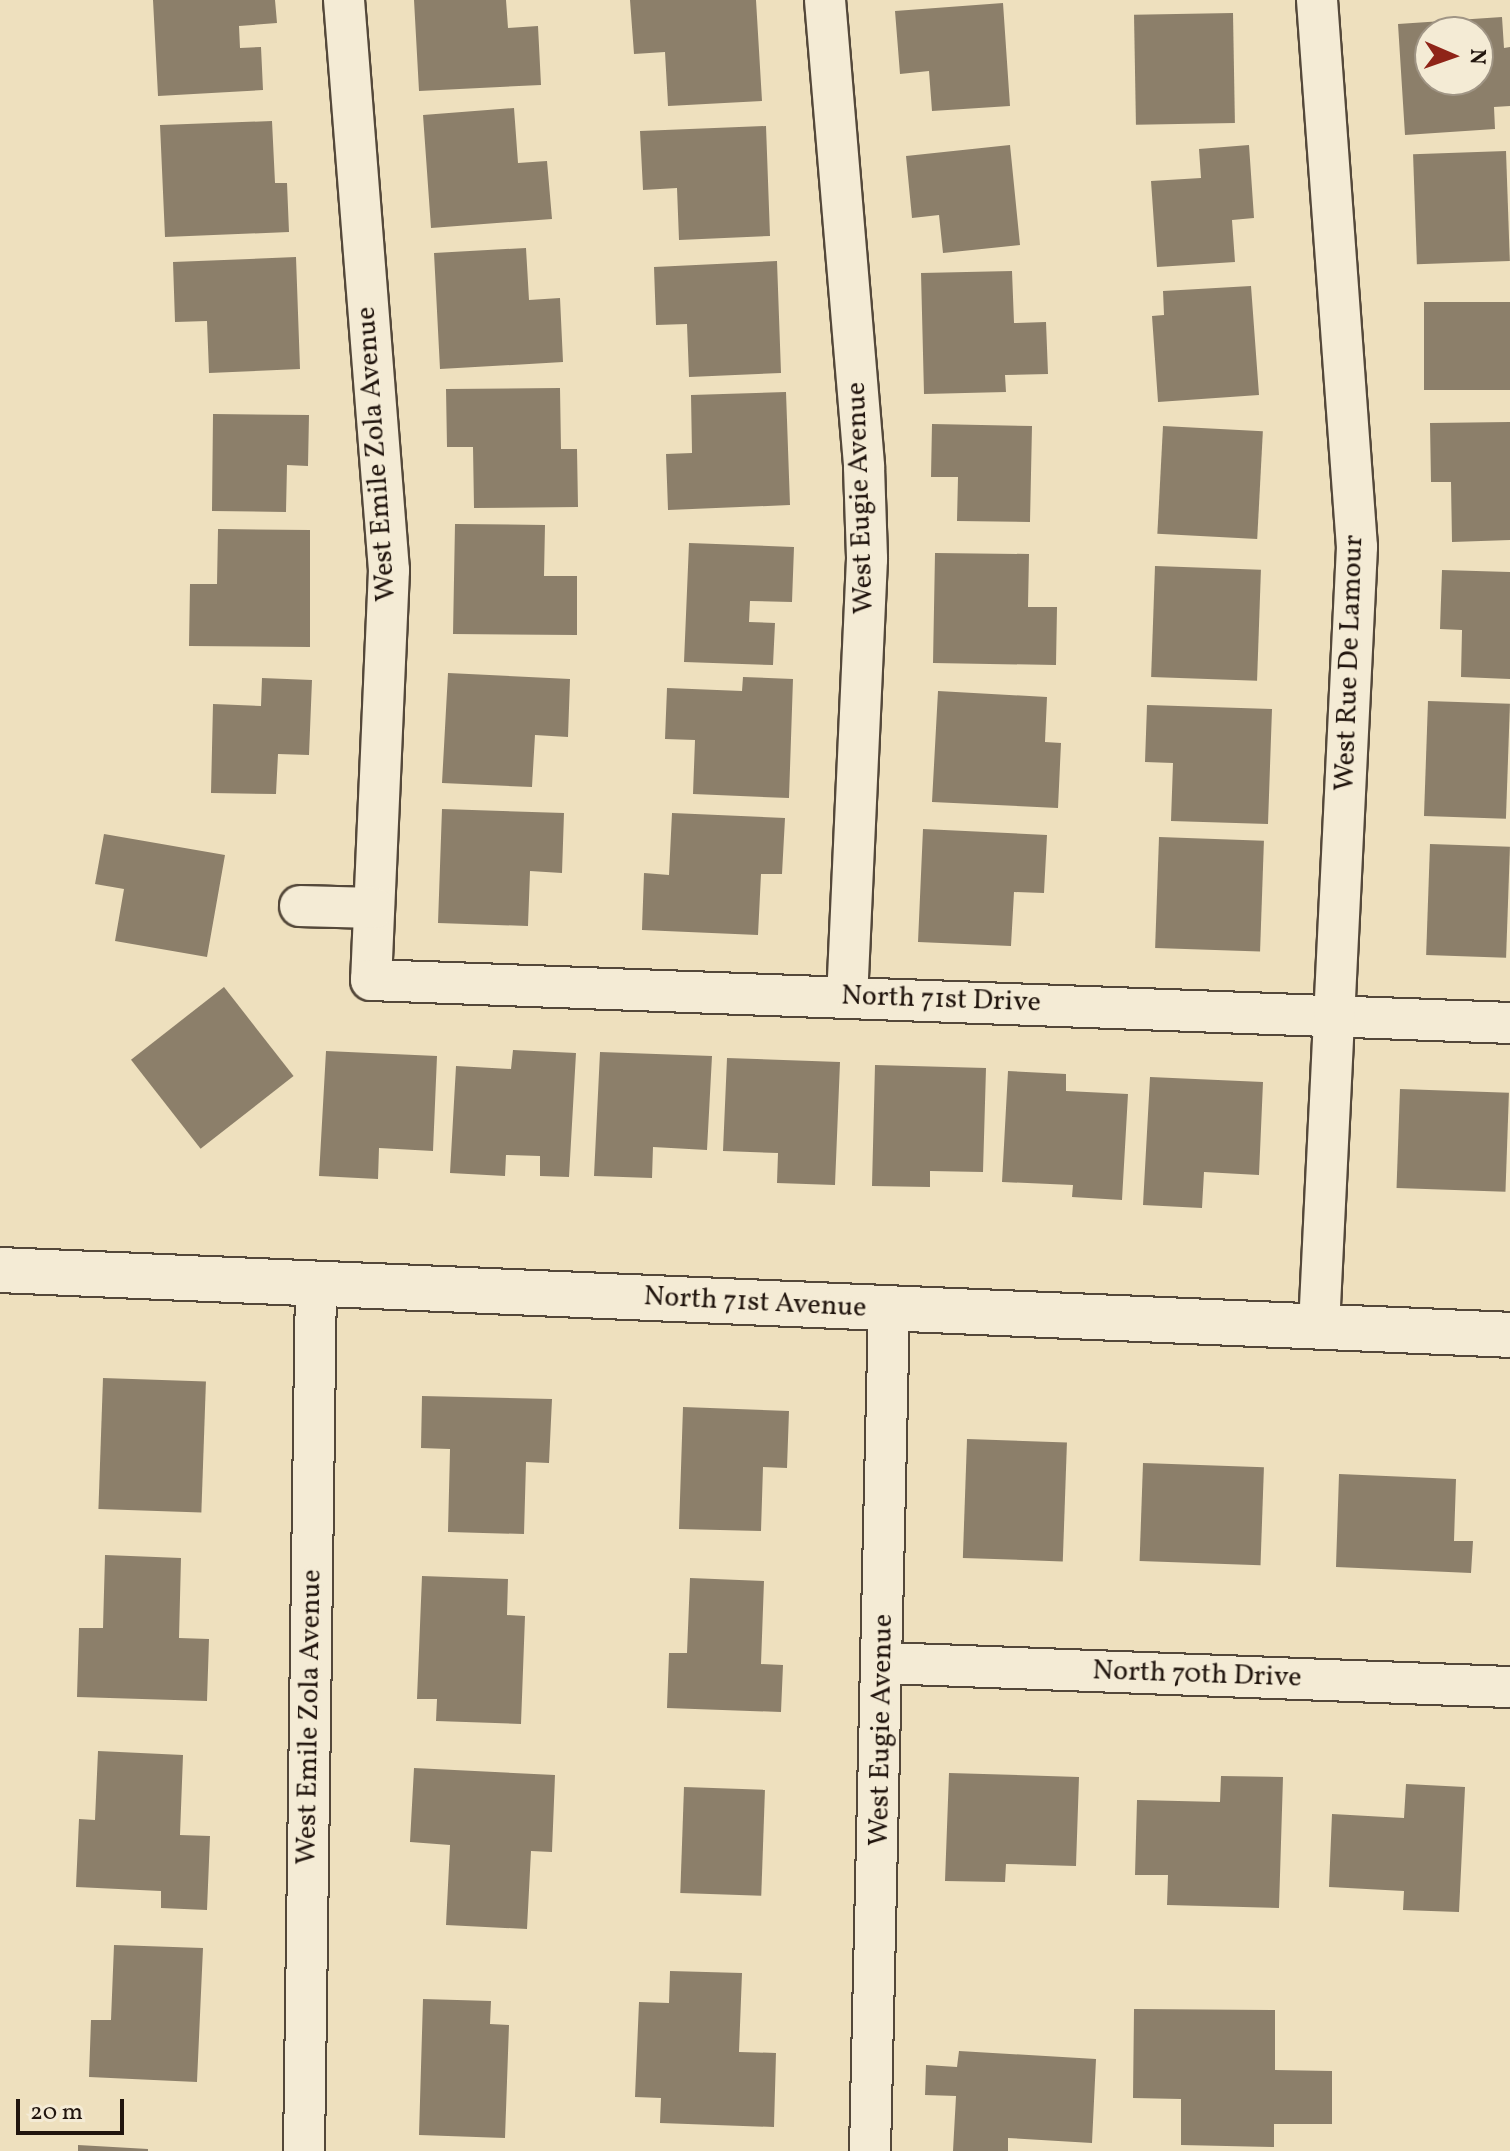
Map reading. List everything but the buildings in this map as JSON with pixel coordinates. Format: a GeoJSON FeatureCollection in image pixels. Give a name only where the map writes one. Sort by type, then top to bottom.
{"type":"FeatureCollection","features":[{"type":"Feature","properties":{"kind":"street","name":"West Emile Zola Avenue"},"geometry":{"type":"LineString","coordinates":[[344,0],[389,570],[371,980]]}},
{"type":"Feature","properties":{"kind":"street","name":"West Eugie Avenue"},"geometry":{"type":"LineString","coordinates":[[825,0],[864,467],[867,559],[847,997]]}},
{"type":"Feature","properties":{"kind":"street","name":"West Rue De Lamour"},"geometry":{"type":"LineString","coordinates":[[1317,0],[1357,547],[1319,1327]]}},
{"type":"Feature","properties":{"kind":"street"},"geometry":{"type":"LineString","coordinates":[[300,906],[374,908]]}},
{"type":"Feature","properties":{"kind":"street","name":"North 71st Drive"},"geometry":{"type":"LineString","coordinates":[[371,980],[1510,1023]]}},
{"type":"Feature","properties":{"kind":"street","name":"North 71st Avenue"},"geometry":{"type":"LineString","coordinates":[[0,1270],[1510,1335]]}},
{"type":"Feature","properties":{"kind":"street","name":"West Emile Zola Avenue"},"geometry":{"type":"LineString","coordinates":[[304,2151],[316,1284]]}},
{"type":"Feature","properties":{"kind":"street","name":"West Eugie Avenue"},"geometry":{"type":"LineString","coordinates":[[870,2151],[884,1663],[889,1309]]}},
{"type":"Feature","properties":{"kind":"street","name":"North 70th Drive"},"geometry":{"type":"LineString","coordinates":[[884,1663],[1510,1687]]}}]}
